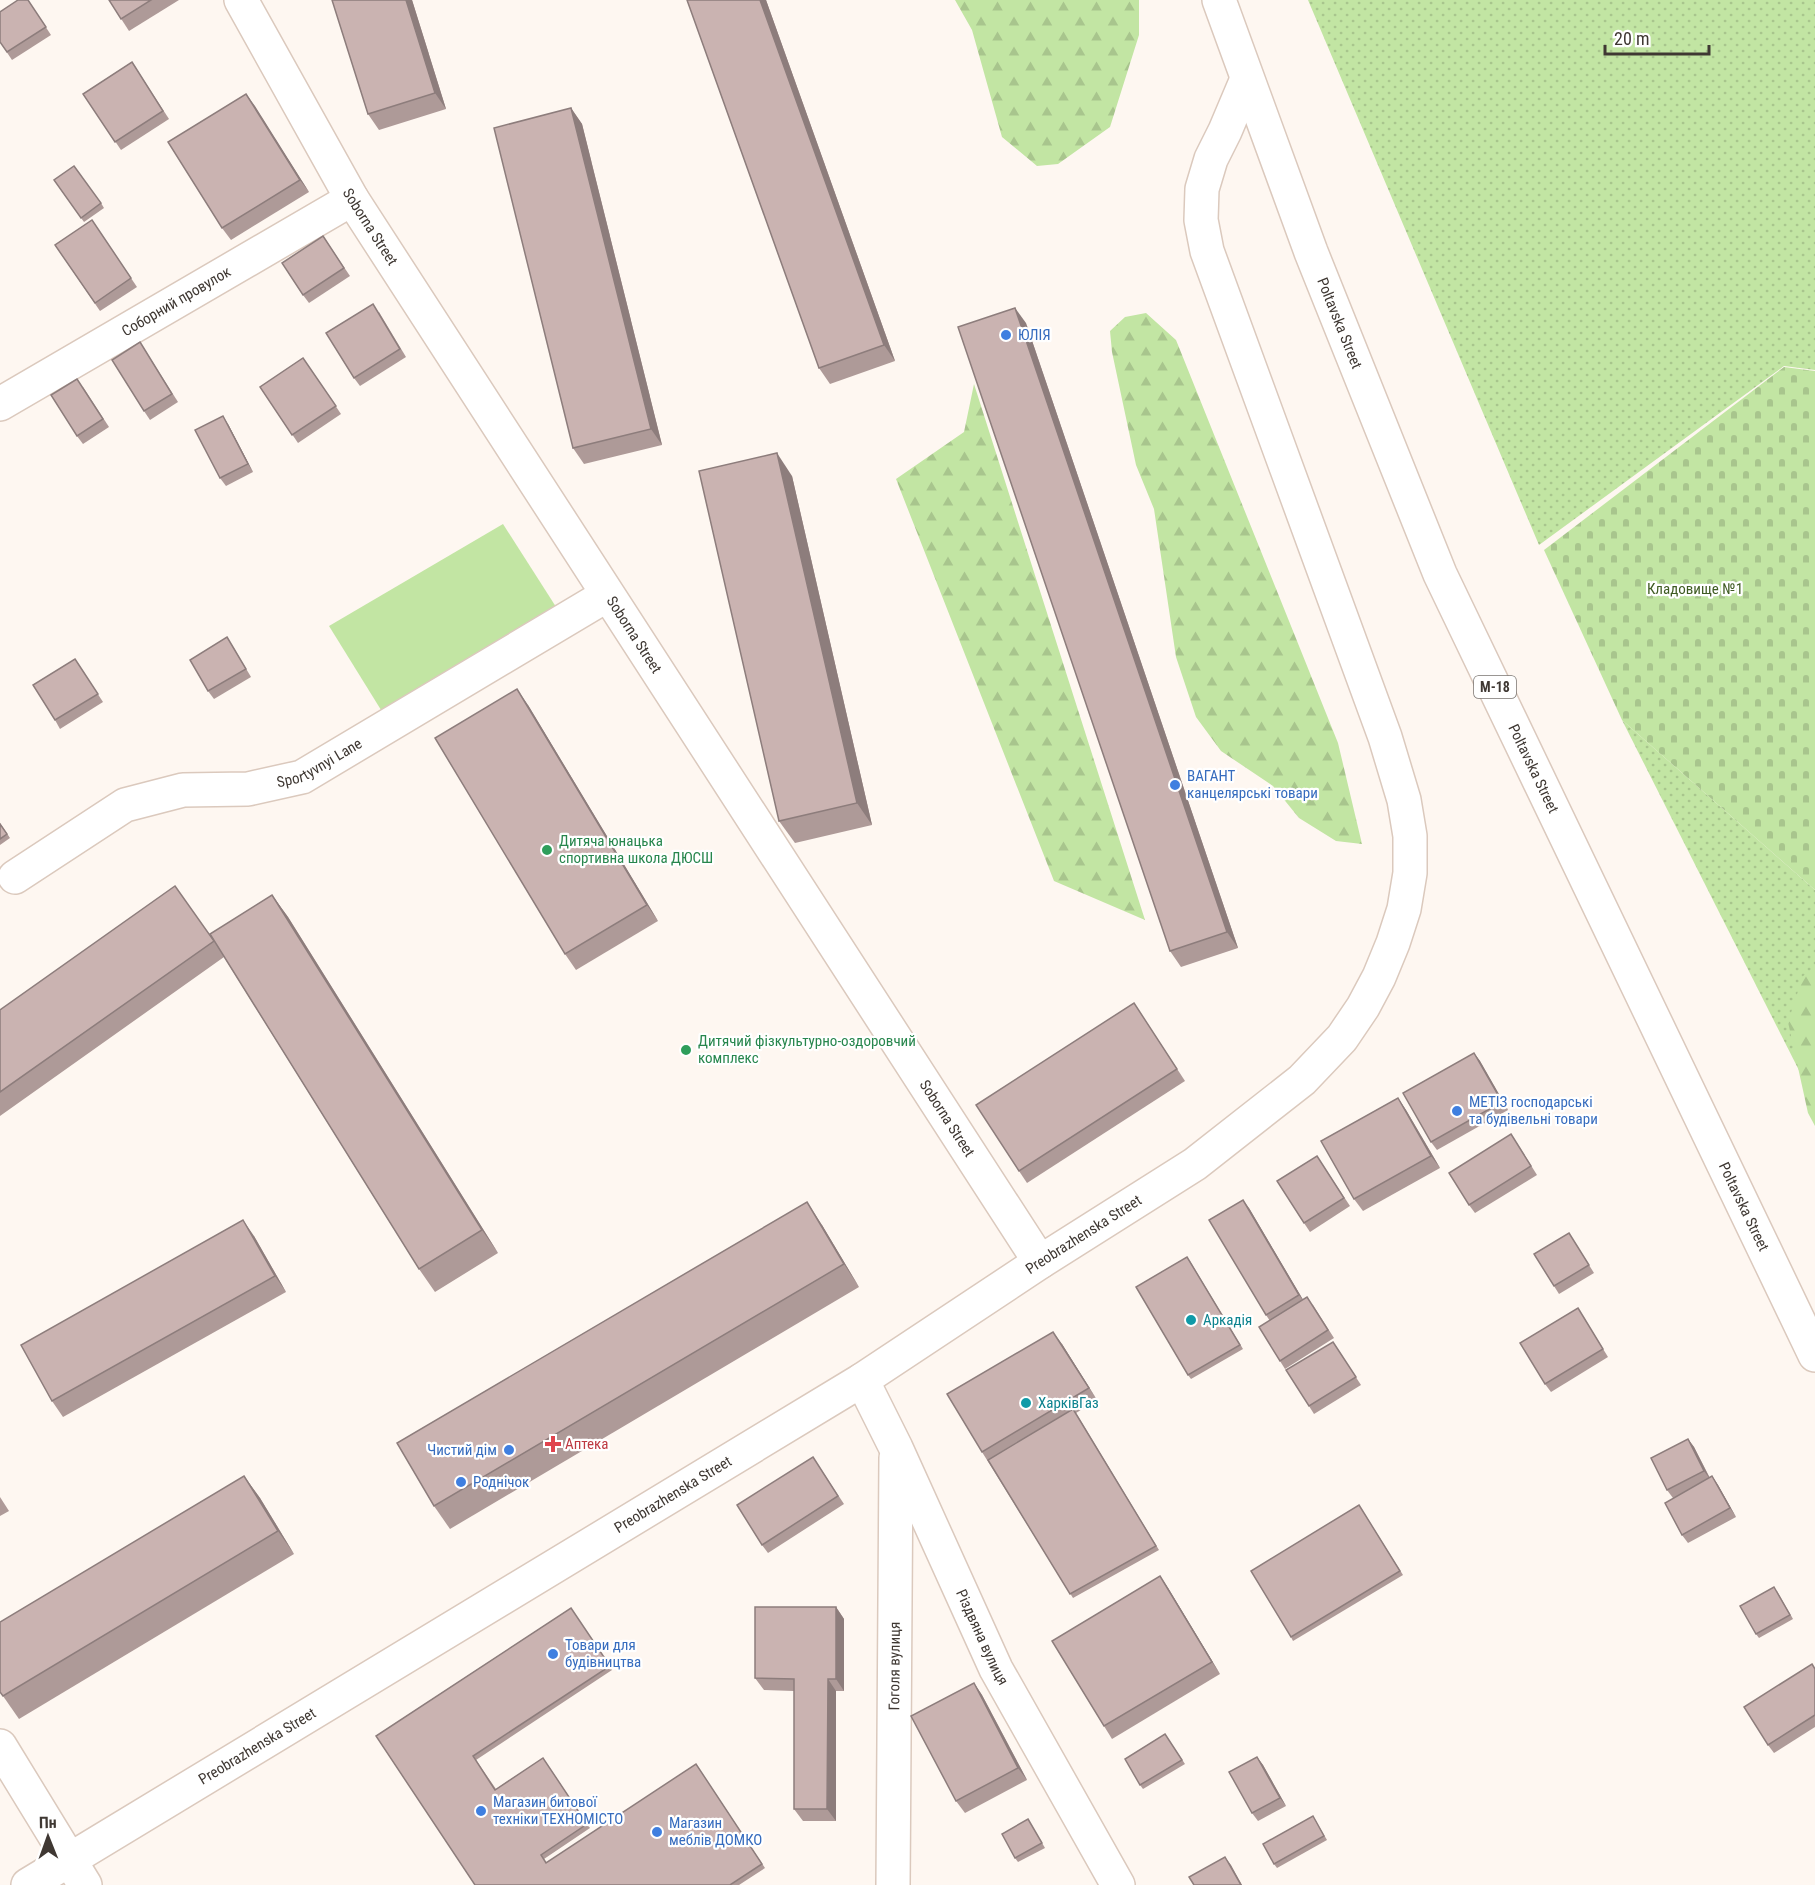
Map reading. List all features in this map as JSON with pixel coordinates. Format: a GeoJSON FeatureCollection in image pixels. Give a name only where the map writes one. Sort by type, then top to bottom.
{"type":"FeatureCollection","features":[{"type":"Feature","properties":{"kind":"main road","name":"Soborna Street"},"geometry":{"type":"LineString","coordinates":[[241,0],[352,199],[1040,1262]]}},
{"type":"Feature","properties":{"kind":"main road","name":"Poltavska Street"},"geometry":{"type":"LineString","coordinates":[[1218,0],[1311,252],[1440,574],[1815,1355]]}},
{"type":"Feature","properties":{"kind":"main road","name":"Preobrazhenska Street"},"geometry":{"type":"LineString","coordinates":[[28,1885],[78,1872],[862,1380],[1040,1262],[1195,1164],[1302,1080],[1342,1038],[1363,1007],[1379,977],[1404,909],[1410,873],[1410,836],[1404,800],[1385,736],[1207,251],[1201,220],[1203,189],[1211,159],[1247,79]]}},
{"type":"Feature","properties":{"kind":"main road","name":"Соборний провулок"},"geometry":{"type":"LineString","coordinates":[[0,404],[352,199]]}},
{"type":"Feature","properties":{"kind":"main road","name":"Sportyvnyi Lane"},"geometry":{"type":"LineString","coordinates":[[15,877],[125,805],[183,790],[248,789],[302,777],[607,595]]}},
{"type":"Feature","properties":{"kind":"main road","name":"Різдвяна вулиця"},"geometry":{"type":"LineString","coordinates":[[862,1380],[896,1448],[996,1669],[1118,1885]]}},
{"type":"Feature","properties":{"kind":"main road","name":"Гоголя вулиця"},"geometry":{"type":"LineString","coordinates":[[893,1885],[896,1448]]}},
{"type":"Feature","properties":{"kind":"main road"},"geometry":{"type":"LineString","coordinates":[[0,1746],[78,1872]]}},
{"type":"Feature","properties":{"kind":"green space"},"geometry":{"type":"Polygon","coordinates":[[[955,0],[1139,0],[1139,35],[1110,127],[1058,164],[1037,166],[1002,137],[972,30],[955,0]]]}},
{"type":"Feature","properties":{"kind":"green space"},"geometry":{"type":"Polygon","coordinates":[[[1308,0],[1815,0],[1815,370],[1784,366],[1539,545],[1308,0]]]}},
{"type":"Feature","properties":{"kind":"green space"},"geometry":{"type":"Polygon","coordinates":[[[1146,313],[1176,340],[1338,743],[1362,844],[1336,841],[1299,818],[1273,786],[1221,751],[1196,717],[1176,657],[1154,509],[1136,465],[1112,352],[1110,331],[1125,317],[1146,313]]]}},
{"type":"Feature","properties":{"kind":"green space","name":"Кладовище №1"},"geometry":{"type":"Polygon","coordinates":[[[1784,367],[1815,371],[1815,890],[1622,720],[1544,550],[1784,367]]]}},
{"type":"Feature","properties":{"kind":"green space"},"geometry":{"type":"Polygon","coordinates":[[[974,384],[1145,920],[1054,881],[896,479],[964,432],[974,384]]]}},
{"type":"Feature","properties":{"kind":"green space"},"geometry":{"type":"Polygon","coordinates":[[[503,524],[558,610],[386,718],[329,626],[503,524]]]}},
{"type":"Feature","properties":{"kind":"green space"},"geometry":{"type":"Polygon","coordinates":[[[1622,720],[1815,890],[1815,1102],[1622,720]]]}},
{"type":"Feature","properties":{"kind":"green space"},"geometry":{"type":"Polygon","coordinates":[[[1815,969],[1815,1126],[1808,1113],[1788,1022],[1803,976],[1815,969]]]}},
{"type":"Feature","properties":{"kind":"building"},"geometry":{"type":"Polygon","coordinates":[[[18,0],[28,0],[46,27],[7,52],[0,42],[0,12],[18,0]]]}},
{"type":"Feature","properties":{"kind":"building"},"geometry":{"type":"Polygon","coordinates":[[[109,0],[151,0],[121,19],[109,0]]]}},
{"type":"Feature","properties":{"kind":"building"},"geometry":{"type":"Polygon","coordinates":[[[332,0],[406,0],[435,93],[368,114],[332,0]]]}},
{"type":"Feature","properties":{"kind":"building"},"geometry":{"type":"Polygon","coordinates":[[[687,0],[760,0],[884,345],[819,368],[687,0]]]}},
{"type":"Feature","properties":{"kind":"building"},"geometry":{"type":"Polygon","coordinates":[[[132,62],[163,111],[115,142],[83,94],[132,62]]]}},
{"type":"Feature","properties":{"kind":"building"},"geometry":{"type":"Polygon","coordinates":[[[246,94],[300,180],[222,228],[168,142],[246,94]]]}},
{"type":"Feature","properties":{"kind":"building"},"geometry":{"type":"Polygon","coordinates":[[[571,108],[651,429],[573,448],[494,128],[571,108]]]}},
{"type":"Feature","properties":{"kind":"building"},"geometry":{"type":"Polygon","coordinates":[[[74,166],[101,203],[81,218],[54,180],[74,166]]]}},
{"type":"Feature","properties":{"kind":"building"},"geometry":{"type":"Polygon","coordinates":[[[92,220],[131,278],[95,303],[55,245],[92,220]]]}},
{"type":"Feature","properties":{"kind":"building"},"geometry":{"type":"Polygon","coordinates":[[[323,236],[344,268],[303,295],[282,263],[323,236]]]}},
{"type":"Feature","properties":{"kind":"building"},"geometry":{"type":"Polygon","coordinates":[[[373,304],[400,349],[354,378],[326,333],[373,304]]]}},
{"type":"Feature","properties":{"kind":"building"},"geometry":{"type":"Polygon","coordinates":[[[1015,308],[1227,932],[1170,951],[958,327],[1015,308]]]}},
{"type":"Feature","properties":{"kind":"building"},"geometry":{"type":"Polygon","coordinates":[[[140,342],[172,394],[144,411],[112,360],[140,342]]]}},
{"type":"Feature","properties":{"kind":"building"},"geometry":{"type":"Polygon","coordinates":[[[303,358],[336,406],[292,435],[260,387],[303,358]]]}},
{"type":"Feature","properties":{"kind":"building"},"geometry":{"type":"Polygon","coordinates":[[[77,379],[103,419],[77,436],[51,395],[77,379]]]}},
{"type":"Feature","properties":{"kind":"building"},"geometry":{"type":"Polygon","coordinates":[[[223,416],[248,464],[220,478],[195,430],[223,416]]]}},
{"type":"Feature","properties":{"kind":"building"},"geometry":{"type":"Polygon","coordinates":[[[777,453],[857,803],[779,821],[699,471],[777,453]]]}},
{"type":"Feature","properties":{"kind":"building"},"geometry":{"type":"Polygon","coordinates":[[[227,637],[246,669],[208,691],[190,660],[227,637]]]}},
{"type":"Feature","properties":{"kind":"building"},"geometry":{"type":"Polygon","coordinates":[[[75,659],[98,694],[55,720],[33,685],[75,659]]]}},
{"type":"Feature","properties":{"kind":"building"},"geometry":{"type":"Polygon","coordinates":[[[517,689],[647,905],[565,954],[435,738],[517,689]]]}},
{"type":"Feature","properties":{"kind":"building"},"geometry":{"type":"Polygon","coordinates":[[[0,824],[7,834],[0,839],[0,824]]]}},
{"type":"Feature","properties":{"kind":"building"},"geometry":{"type":"Polygon","coordinates":[[[175,886],[214,941],[0,1092],[0,1010],[175,886]]]}},
{"type":"Feature","properties":{"kind":"building"},"geometry":{"type":"Polygon","coordinates":[[[272,895],[482,1230],[419,1269],[210,934],[272,895]]]}},
{"type":"Feature","properties":{"kind":"building"},"geometry":{"type":"Polygon","coordinates":[[[1134,1003],[1177,1069],[1019,1171],[976,1105],[1134,1003]]]}},
{"type":"Feature","properties":{"kind":"building"},"geometry":{"type":"Polygon","coordinates":[[[1474,1053],[1502,1102],[1431,1142],[1403,1093],[1474,1053]]]}},
{"type":"Feature","properties":{"kind":"building"},"geometry":{"type":"Polygon","coordinates":[[[1398,1098],[1431,1156],[1354,1199],[1321,1141],[1398,1098]]]}},
{"type":"Feature","properties":{"kind":"building"},"geometry":{"type":"Polygon","coordinates":[[[1511,1134],[1531,1166],[1469,1205],[1449,1173],[1511,1134]]]}},
{"type":"Feature","properties":{"kind":"building"},"geometry":{"type":"Polygon","coordinates":[[[1317,1156],[1344,1198],[1304,1223],[1277,1181],[1317,1156]]]}},
{"type":"Feature","properties":{"kind":"building"},"geometry":{"type":"Polygon","coordinates":[[[1243,1200],[1299,1295],[1266,1315],[1209,1220],[1243,1200]]]}},
{"type":"Feature","properties":{"kind":"building"},"geometry":{"type":"Polygon","coordinates":[[[807,1202],[844,1264],[434,1506],[397,1443],[807,1202]]]}},
{"type":"Feature","properties":{"kind":"building"},"geometry":{"type":"Polygon","coordinates":[[[243,1220],[275,1276],[52,1401],[21,1345],[243,1220]]]}},
{"type":"Feature","properties":{"kind":"building"},"geometry":{"type":"Polygon","coordinates":[[[1569,1233],[1589,1265],[1554,1286],[1534,1254],[1569,1233]]]}},
{"type":"Feature","properties":{"kind":"building","name":"Аркадія"},"geometry":{"type":"Polygon","coordinates":[[[1187,1257],[1240,1345],[1188,1375],[1136,1287],[1187,1257]]]}},
{"type":"Feature","properties":{"kind":"building"},"geometry":{"type":"Polygon","coordinates":[[[1307,1297],[1328,1330],[1280,1361],[1259,1327],[1307,1297]]]}},
{"type":"Feature","properties":{"kind":"building"},"geometry":{"type":"Polygon","coordinates":[[[1578,1308],[1603,1349],[1545,1384],[1520,1343],[1578,1308]]]}},
{"type":"Feature","properties":{"kind":"building","name":"ХарківГаз"},"geometry":{"type":"Polygon","coordinates":[[[1053,1332],[1089,1388],[982,1452],[947,1394],[1053,1332]]]}},
{"type":"Feature","properties":{"kind":"building"},"geometry":{"type":"Polygon","coordinates":[[[1333,1342],[1356,1377],[1309,1406],[1286,1370],[1333,1342]]]}},
{"type":"Feature","properties":{"kind":"building"},"geometry":{"type":"Polygon","coordinates":[[[1073,1409],[1156,1546],[1070,1594],[988,1460],[1073,1409]]]}},
{"type":"Feature","properties":{"kind":"building"},"geometry":{"type":"Polygon","coordinates":[[[1688,1439],[1704,1471],[1667,1490],[1651,1458],[1688,1439]]]}},
{"type":"Feature","properties":{"kind":"building"},"geometry":{"type":"Polygon","coordinates":[[[813,1457],[838,1496],[762,1545],[737,1505],[813,1457]]]}},
{"type":"Feature","properties":{"kind":"building"},"geometry":{"type":"Polygon","coordinates":[[[244,1476],[278,1531],[3,1696],[0,1692],[0,1622],[244,1476]]]}},
{"type":"Feature","properties":{"kind":"building"},"geometry":{"type":"Polygon","coordinates":[[[1712,1476],[1730,1508],[1682,1535],[1665,1503],[1712,1476]]]}},
{"type":"Feature","properties":{"kind":"building"},"geometry":{"type":"Polygon","coordinates":[[[1359,1505],[1400,1571],[1291,1637],[1251,1571],[1359,1505]]]}},
{"type":"Feature","properties":{"kind":"building"},"geometry":{"type":"Polygon","coordinates":[[[1160,1576],[1212,1662],[1104,1726],[1052,1641],[1160,1576]]]}},
{"type":"Feature","properties":{"kind":"building"},"geometry":{"type":"Polygon","coordinates":[[[1774,1587],[1790,1615],[1756,1634],[1740,1606],[1774,1587]]]}},
{"type":"Feature","properties":{"kind":"building"},"geometry":{"type":"Polygon","coordinates":[[[755,1607],[836,1607],[836,1679],[828,1679],[827,1809],[794,1809],[794,1679],[755,1678],[755,1607]]]}},
{"type":"Feature","properties":{"kind":"building"},"geometry":{"type":"Polygon","coordinates":[[[571,1608],[610,1666],[473,1756],[495,1790],[543,1758],[587,1824],[541,1855],[546,1863],[696,1764],[762,1864],[730,1885],[475,1885],[376,1736],[571,1608]]]}},
{"type":"Feature","properties":{"kind":"building"},"geometry":{"type":"Polygon","coordinates":[[[1812,1664],[1815,1669],[1815,1715],[1768,1745],[1744,1707],[1812,1664]]]}},
{"type":"Feature","properties":{"kind":"building"},"geometry":{"type":"Polygon","coordinates":[[[974,1683],[1018,1768],[956,1801],[911,1716],[974,1683]]]}},
{"type":"Feature","properties":{"kind":"building"},"geometry":{"type":"Polygon","coordinates":[[[1165,1734],[1182,1760],[1140,1785],[1125,1759],[1165,1734]]]}},
{"type":"Feature","properties":{"kind":"building"},"geometry":{"type":"Polygon","coordinates":[[[1257,1757],[1280,1798],[1252,1813],[1229,1772],[1257,1757]]]}},
{"type":"Feature","properties":{"kind":"building"},"geometry":{"type":"Polygon","coordinates":[[[1313,1816],[1324,1836],[1274,1864],[1263,1844],[1313,1816]]]}},
{"type":"Feature","properties":{"kind":"building"},"geometry":{"type":"Polygon","coordinates":[[[1028,1819],[1042,1843],[1015,1858],[1002,1834],[1028,1819]]]}},
{"type":"Feature","properties":{"kind":"building"},"geometry":{"type":"Polygon","coordinates":[[[1225,1857],[1241,1885],[1194,1885],[1189,1877],[1225,1857]]]}},
{"type":"Feature","properties":{"kind":"place","name":"ЮЛІЯ"},"geometry":{"type":"Point","coordinates":[1006,335]}},
{"type":"Feature","properties":{"kind":"place","name":"ВАГАНТ канцелярські товари"},"geometry":{"type":"Point","coordinates":[1175,785]}},
{"type":"Feature","properties":{"kind":"place","name":"Дитяча юнацька спортивна школа ДЮСШ"},"geometry":{"type":"Point","coordinates":[547,850]}},
{"type":"Feature","properties":{"kind":"place","name":"Дитячий фізкультурно-оздоровчий комплекс"},"geometry":{"type":"Point","coordinates":[686,1050]}},
{"type":"Feature","properties":{"kind":"place","name":"МЕТІЗ господарські та будівельні товари"},"geometry":{"type":"Point","coordinates":[1457,1111]}},
{"type":"Feature","properties":{"kind":"place","name":"Аркадія"},"geometry":{"type":"Point","coordinates":[1191,1320]}},
{"type":"Feature","properties":{"kind":"place","name":"ХарківГаз"},"geometry":{"type":"Point","coordinates":[1026,1403]}},
{"type":"Feature","properties":{"kind":"place","name":"Аптека"},"geometry":{"type":"Point","coordinates":[553,1444]}},
{"type":"Feature","properties":{"kind":"place","name":"Чистий дім"},"geometry":{"type":"Point","coordinates":[509,1450]}},
{"type":"Feature","properties":{"kind":"place","name":"Роднічок"},"geometry":{"type":"Point","coordinates":[461,1482]}},
{"type":"Feature","properties":{"kind":"place","name":"Товари для будівництва"},"geometry":{"type":"Point","coordinates":[553,1654]}},
{"type":"Feature","properties":{"kind":"place","name":"Магазин битової техніки ТЕХНОМІСТО"},"geometry":{"type":"Point","coordinates":[481,1811]}},
{"type":"Feature","properties":{"kind":"place","name":"Магазин меблів ДОМКО"},"geometry":{"type":"Point","coordinates":[657,1832]}}]}
